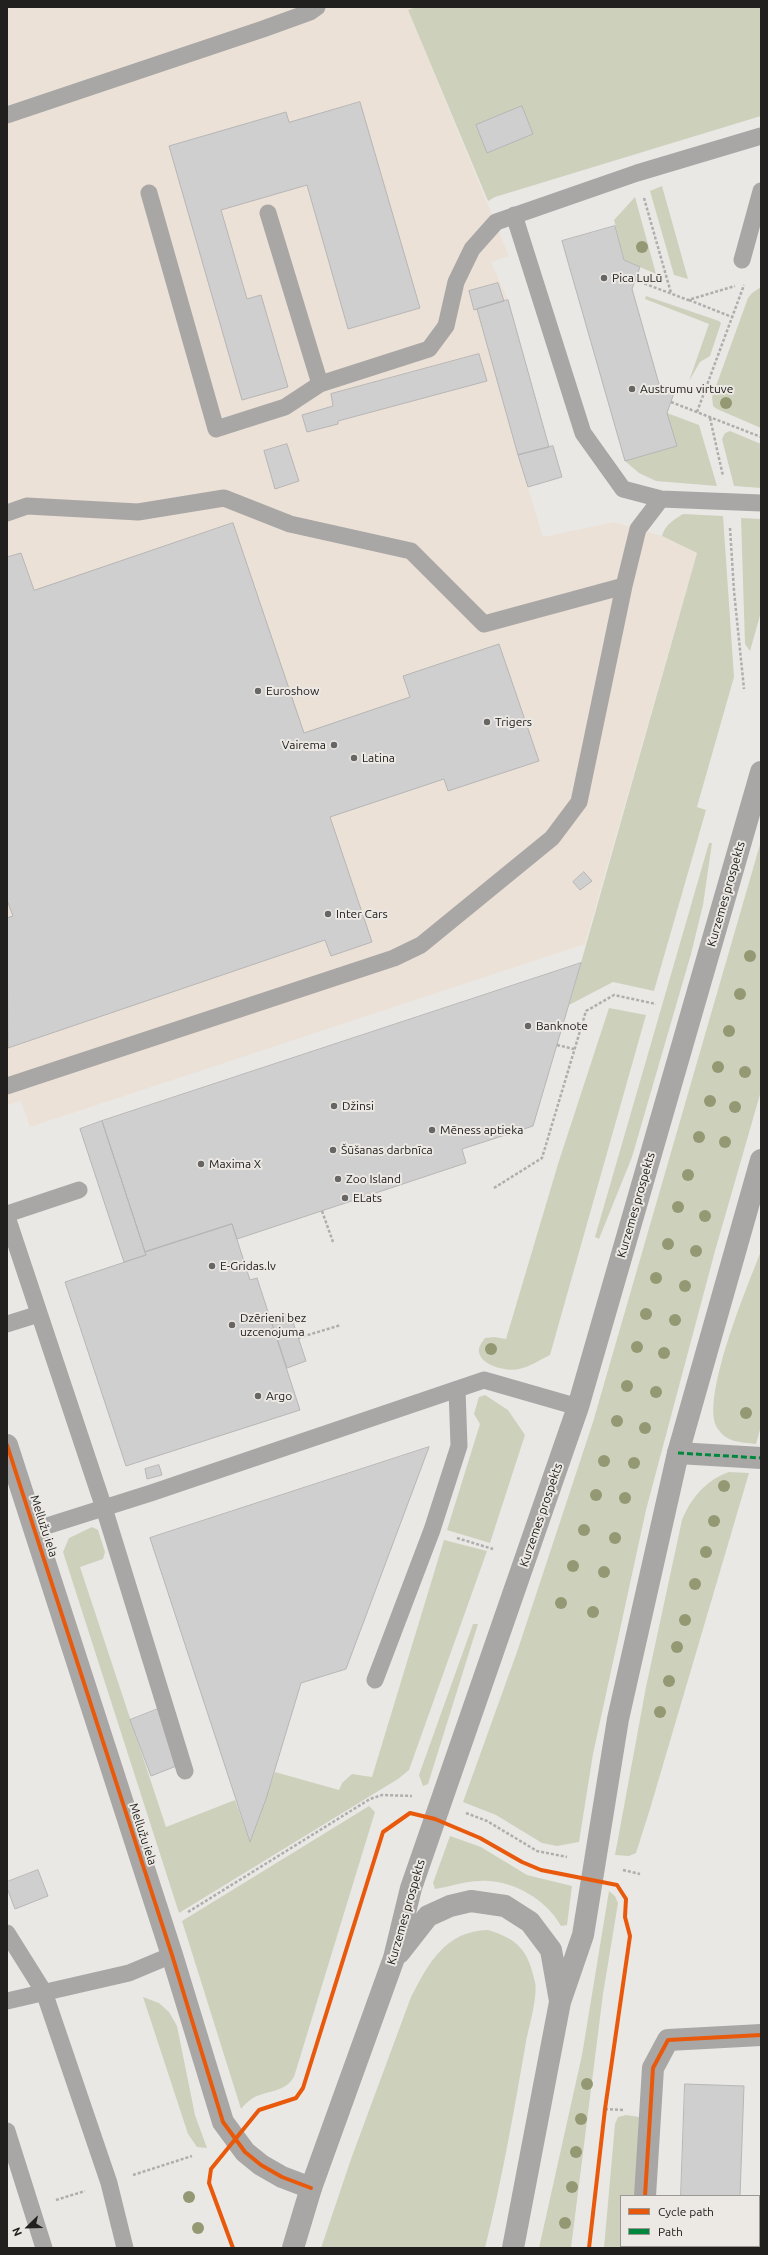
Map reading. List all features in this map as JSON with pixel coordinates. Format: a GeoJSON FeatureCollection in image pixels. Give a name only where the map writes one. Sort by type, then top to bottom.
{"type":"FeatureCollection","features":[{"type":"Feature","properties":{"kind":"main road","name":"Kurzemes prospekts"},"geometry":{"type":"LineString","coordinates":[[293,2248],[311,2188],[394,1958],[411,1888],[578,1407],[761,772]]}},
{"type":"Feature","properties":{"kind":"main road"},"geometry":{"type":"LineString","coordinates":[[513,2248],[560,2002],[583,1935],[618,1719],[678,1453],[761,1160]]}},
{"type":"Feature","properties":{"kind":"main road"},"geometry":{"type":"LineString","coordinates":[[394,1958],[428,1916],[450,1906],[471,1901],[505,1906],[530,1922],[551,1950],[560,2002]]}},
{"type":"Feature","properties":{"kind":"street","name":"Mellužu iela"},"geometry":{"type":"LineString","coordinates":[[7,1445],[172,1956],[223,2122],[245,2152],[282,2177],[311,2188]]}},
{"type":"Feature","properties":{"kind":"street"},"geometry":{"type":"LineString","coordinates":[[678,1453],[761,1458]]}},
{"type":"Feature","properties":{"kind":"street"},"geometry":{"type":"LineString","coordinates":[[645,2195],[653,2068],[668,2040],[761,2035]]}},
{"type":"Feature","properties":{"kind":"lane"},"geometry":{"type":"LineString","coordinates":[[7,115],[263,29],[310,12],[317,7]]}},
{"type":"Feature","properties":{"kind":"lane"},"geometry":{"type":"LineString","coordinates":[[149,193],[216,429],[285,408],[320,384],[429,349],[446,326],[456,282],[472,249],[496,222],[637,173],[761,136]]}},
{"type":"Feature","properties":{"kind":"lane"},"geometry":{"type":"LineString","coordinates":[[742,260],[761,191]]}},
{"type":"Feature","properties":{"kind":"lane"},"geometry":{"type":"LineString","coordinates":[[268,213],[320,384]]}},
{"type":"Feature","properties":{"kind":"lane"},"geometry":{"type":"LineString","coordinates":[[514,215],[583,434],[622,489],[661,499],[761,503]]}},
{"type":"Feature","properties":{"kind":"lane"},"geometry":{"type":"LineString","coordinates":[[7,513],[27,506],[138,512],[224,498],[290,524],[411,551],[484,624],[624,586]]}},
{"type":"Feature","properties":{"kind":"lane"},"geometry":{"type":"LineString","coordinates":[[7,1086],[394,958],[421,945],[552,838],[579,802],[624,586],[638,529],[661,499]]}},
{"type":"Feature","properties":{"kind":"lane"},"geometry":{"type":"LineString","coordinates":[[7,1214],[79,1190]]}},
{"type":"Feature","properties":{"kind":"lane"},"geometry":{"type":"LineString","coordinates":[[7,1217],[104,1508],[185,1771]]}},
{"type":"Feature","properties":{"kind":"lane"},"geometry":{"type":"LineString","coordinates":[[7,1324],[39,1314]]}},
{"type":"Feature","properties":{"kind":"lane"},"geometry":{"type":"LineString","coordinates":[[34,1530],[104,1508],[484,1380],[578,1407]]}},
{"type":"Feature","properties":{"kind":"lane"},"geometry":{"type":"LineString","coordinates":[[375,1680],[432,1530],[459,1446],[457,1389]]}},
{"type":"Feature","properties":{"kind":"lane"},"geometry":{"type":"LineString","coordinates":[[7,1933],[44,1992],[109,2183],[125,2248]]}},
{"type":"Feature","properties":{"kind":"lane"},"geometry":{"type":"LineString","coordinates":[[7,2001],[129,1973],[172,1956]]}},
{"type":"Feature","properties":{"kind":"lane"},"geometry":{"type":"LineString","coordinates":[[7,2131],[44,2248]]}},
{"type":"Feature","properties":{"kind":"path"},"geometry":{"type":"LineString","coordinates":[[637,173],[671,294]]}},
{"type":"Feature","properties":{"kind":"path"},"geometry":{"type":"LineString","coordinates":[[635,280],[732,317]]}},
{"type":"Feature","properties":{"kind":"path"},"geometry":{"type":"LineString","coordinates":[[688,300],[750,281]]}},
{"type":"Feature","properties":{"kind":"path"},"geometry":{"type":"LineString","coordinates":[[697,412],[745,283]]}},
{"type":"Feature","properties":{"kind":"path"},"geometry":{"type":"LineString","coordinates":[[671,402],[761,437]]}},
{"type":"Feature","properties":{"kind":"path"},"geometry":{"type":"LineString","coordinates":[[710,418],[729,502],[734,591],[744,689]]}},
{"type":"Feature","properties":{"kind":"path"},"geometry":{"type":"LineString","coordinates":[[494,1188],[542,1158],[586,1011],[614,995],[656,1004]]}},
{"type":"Feature","properties":{"kind":"path"},"geometry":{"type":"LineString","coordinates":[[556,1045],[574,1049]]}},
{"type":"Feature","properties":{"kind":"path"},"geometry":{"type":"LineString","coordinates":[[322,1211],[332,1242]]}},
{"type":"Feature","properties":{"kind":"path"},"geometry":{"type":"LineString","coordinates":[[298,1338],[341,1325]]}},
{"type":"Feature","properties":{"kind":"path"},"geometry":{"type":"LineString","coordinates":[[432,1530],[493,1549]]}},
{"type":"Feature","properties":{"kind":"path"},"geometry":{"type":"LineString","coordinates":[[186,1913],[370,1799],[382,1795],[406,1796]]}},
{"type":"Feature","properties":{"kind":"path"},"geometry":{"type":"LineString","coordinates":[[458,1810],[487,1821],[537,1851],[569,1858]]}},
{"type":"Feature","properties":{"kind":"path"},"geometry":{"type":"LineString","coordinates":[[620,1869],[640,1874]]}},
{"type":"Feature","properties":{"kind":"path"},"geometry":{"type":"LineString","coordinates":[[604,2117],[606,2101]]}},
{"type":"Feature","properties":{"kind":"shaded area"},"geometry":{"type":"Polygon","coordinates":[[[7,7],[416,7],[408,10],[509,256],[491,262],[508,300],[549,447],[553,446],[562,477],[528,487],[543,537],[614,522],[662,536],[697,553],[585,944],[30,1127],[21,1101],[7,1105],[7,7]]]}},
{"type":"Feature","properties":{"kind":"green space"},"geometry":{"type":"Polygon","coordinates":[[[416,7],[761,7],[761,116],[495,197],[488,201],[408,10],[416,7]]]}},
{"type":"Feature","properties":{"kind":"green space"},"geometry":{"type":"Polygon","coordinates":[[[662,186],[688,279],[674,275],[650,191],[662,186]]]}},
{"type":"Feature","properties":{"kind":"green space"},"geometry":{"type":"Polygon","coordinates":[[[635,197],[656,274],[624,260],[614,220],[635,197]]]}},
{"type":"Feature","properties":{"kind":"green space"},"geometry":{"type":"Polygon","coordinates":[[[761,287],[761,428],[717,409],[713,406],[712,397],[748,298],[752,293],[761,287]]]}},
{"type":"Feature","properties":{"kind":"green space"},"geometry":{"type":"Polygon","coordinates":[[[646,296],[719,321],[721,323],[710,356],[700,362],[689,381],[709,324],[645,299],[646,296]]]}},
{"type":"Feature","properties":{"kind":"green space"},"geometry":{"type":"Polygon","coordinates":[[[667,413],[699,425],[717,486],[656,481],[639,473],[625,461],[667,413]]]}},
{"type":"Feature","properties":{"kind":"green space"},"geometry":{"type":"Polygon","coordinates":[[[730,431],[761,444],[761,488],[734,486],[722,439],[725,433],[730,431]]]}},
{"type":"Feature","properties":{"kind":"green space"},"geometry":{"type":"Polygon","coordinates":[[[683,514],[723,516],[734,677],[697,807],[706,810],[654,991],[613,982],[569,1005],[697,553],[662,536],[667,526],[683,514]]]}},
{"type":"Feature","properties":{"kind":"green space"},"geometry":{"type":"Polygon","coordinates":[[[741,518],[761,519],[761,612],[750,651],[745,644],[741,518]]]}},
{"type":"Feature","properties":{"kind":"green space"},"geometry":{"type":"Polygon","coordinates":[[[761,841],[761,1091],[715,1251],[646,1510],[593,1754],[579,1842],[557,1846],[542,1843],[496,1815],[463,1802],[518,1649],[593,1422],[761,841]]]}},
{"type":"Feature","properties":{"kind":"green space"},"geometry":{"type":"Polygon","coordinates":[[[709,843],[712,843],[703,905],[691,954],[632,1157],[599,1239],[595,1237],[709,843]]]}},
{"type":"Feature","properties":{"kind":"green space"},"geometry":{"type":"Polygon","coordinates":[[[609,1008],[646,1015],[550,1355],[523,1368],[514,1370],[502,1369],[490,1364],[481,1357],[479,1352],[480,1346],[485,1338],[494,1337],[506,1339],[558,1164],[609,1008]]]}},
{"type":"Feature","properties":{"kind":"green space"},"geometry":{"type":"Polygon","coordinates":[[[761,1251],[761,1426],[756,1444],[735,1441],[726,1437],[718,1429],[714,1415],[715,1395],[720,1369],[746,1288],[761,1251]]]}},
{"type":"Feature","properties":{"kind":"green space"},"geometry":{"type":"Polygon","coordinates":[[[485,1395],[508,1410],[525,1435],[490,1543],[447,1530],[480,1424],[474,1414],[479,1397],[485,1395]]]}},
{"type":"Feature","properties":{"kind":"green space"},"geometry":{"type":"Polygon","coordinates":[[[729,1472],[749,1473],[650,1809],[636,1853],[629,1856],[615,1855],[646,1687],[682,1520],[690,1504],[700,1491],[713,1480],[729,1472]]]}},
{"type":"Feature","properties":{"kind":"green space"},"geometry":{"type":"Polygon","coordinates":[[[92,1527],[98,1530],[105,1552],[103,1559],[80,1567],[166,1827],[235,1800],[250,1841],[275,1772],[339,1790],[342,1783],[352,1774],[372,1777],[444,1540],[487,1551],[409,1770],[398,1779],[179,1913],[63,1552],[69,1538],[92,1527]]]}},
{"type":"Feature","properties":{"kind":"green space"},"geometry":{"type":"Polygon","coordinates":[[[473,1624],[478,1624],[428,1784],[423,1786],[419,1775],[473,1624]]]}},
{"type":"Feature","properties":{"kind":"green space"},"geometry":{"type":"Polygon","coordinates":[[[369,1806],[375,1812],[294,2077],[281,2089],[253,2098],[241,2109],[182,1921],[369,1806]]]}},
{"type":"Feature","properties":{"kind":"green space"},"geometry":{"type":"Polygon","coordinates":[[[450,1836],[481,1847],[527,1875],[572,1886],[567,1925],[561,1926],[546,1907],[537,1899],[504,1883],[474,1881],[435,1889],[433,1883],[450,1836]]]}},
{"type":"Feature","properties":{"kind":"green space"},"geometry":{"type":"Polygon","coordinates":[[[609,1891],[615,1896],[618,1903],[603,1994],[571,2248],[539,2248],[582,2055],[609,1891]]]}},
{"type":"Feature","properties":{"kind":"green space"},"geometry":{"type":"Polygon","coordinates":[[[488,1930],[507,1937],[520,1947],[529,1962],[536,1988],[497,2197],[485,2248],[321,2248],[351,2159],[411,1997],[432,1961],[449,1943],[460,1936],[488,1930]]]}},
{"type":"Feature","properties":{"kind":"green space"},"geometry":{"type":"Polygon","coordinates":[[[143,1997],[159,2003],[169,2012],[177,2026],[195,2115],[207,2148],[197,2147],[188,2134],[143,1997]]]}},
{"type":"Feature","properties":{"kind":"green space"},"geometry":{"type":"Polygon","coordinates":[[[626,2115],[640,2117],[637,2195],[620,2195],[620,2247],[634,2248],[604,2248],[615,2124],[618,2117],[626,2115]]]}},
{"type":"Feature","properties":{"kind":"building"},"geometry":{"type":"Polygon","coordinates":[[[360,102],[420,308],[348,329],[307,185],[221,210],[247,299],[261,295],[288,387],[242,400],[169,146],[286,112],[289,122],[360,102]]]}},
{"type":"Feature","properties":{"kind":"building"},"geometry":{"type":"Polygon","coordinates":[[[522,106],[533,134],[487,153],[476,125],[522,106]]]}},
{"type":"Feature","properties":{"kind":"building"},"geometry":{"type":"Polygon","coordinates":[[[615,226],[624,260],[640,267],[632,289],[659,384],[675,390],[667,413],[677,446],[625,461],[562,241],[615,226]]]}},
{"type":"Feature","properties":{"kind":"building"},"geometry":{"type":"Polygon","coordinates":[[[498,283],[504,301],[474,310],[469,291],[498,283]]]}},
{"type":"Feature","properties":{"kind":"building"},"geometry":{"type":"Polygon","coordinates":[[[508,300],[549,447],[518,455],[477,309],[508,300]]]}},
{"type":"Feature","properties":{"kind":"building"},"geometry":{"type":"Polygon","coordinates":[[[479,354],[487,381],[338,421],[338,424],[307,432],[302,415],[333,406],[331,394],[479,354]]]}},
{"type":"Feature","properties":{"kind":"building"},"geometry":{"type":"Polygon","coordinates":[[[287,444],[299,481],[275,489],[264,451],[287,444]]]}},
{"type":"Feature","properties":{"kind":"building"},"geometry":{"type":"Polygon","coordinates":[[[553,446],[562,477],[528,487],[518,455],[553,446]]]}},
{"type":"Feature","properties":{"kind":"building"},"geometry":{"type":"Polygon","coordinates":[[[233,523],[304,733],[410,697],[403,676],[499,644],[539,761],[448,791],[444,779],[330,817],[372,942],[331,956],[325,940],[8,1048],[7,918],[13,916],[7,900],[7,557],[21,553],[34,590],[233,523]]]}},
{"type":"Feature","properties":{"kind":"building"},"geometry":{"type":"Polygon","coordinates":[[[584,872],[592,881],[580,890],[573,882],[584,872]]]}},
{"type":"Feature","properties":{"kind":"building"},"geometry":{"type":"Polygon","coordinates":[[[581,963],[533,1126],[462,1149],[466,1163],[237,1239],[232,1224],[145,1252],[102,1121],[581,963]]]}},
{"type":"Feature","properties":{"kind":"building"},"geometry":{"type":"Polygon","coordinates":[[[102,1121],[146,1255],[124,1262],[80,1129],[102,1121]]]}},
{"type":"Feature","properties":{"kind":"building"},"geometry":{"type":"Polygon","coordinates":[[[232,1224],[250,1280],[257,1278],[300,1410],[126,1466],[65,1282],[146,1255],[145,1252],[232,1224]]]}},
{"type":"Feature","properties":{"kind":"building"},"geometry":{"type":"Polygon","coordinates":[[[290,1313],[306,1361],[287,1368],[271,1320],[290,1313]]]}},
{"type":"Feature","properties":{"kind":"building"},"geometry":{"type":"Polygon","coordinates":[[[429,1447],[346,1669],[301,1683],[266,1799],[250,1842],[150,1538],[429,1447]]]}},
{"type":"Feature","properties":{"kind":"building"},"geometry":{"type":"Polygon","coordinates":[[[159,1465],[162,1475],[147,1479],[145,1469],[159,1465]]]}},
{"type":"Feature","properties":{"kind":"building"},"geometry":{"type":"Polygon","coordinates":[[[158,1709],[179,1765],[151,1776],[130,1720],[158,1709]]]}},
{"type":"Feature","properties":{"kind":"building"},"geometry":{"type":"Polygon","coordinates":[[[38,1870],[48,1896],[15,1909],[7,1888],[7,1882],[38,1870]]]}},
{"type":"Feature","properties":{"kind":"building"},"geometry":{"type":"Polygon","coordinates":[[[685,2084],[744,2086],[740,2195],[681,2195],[685,2084]]]}},
{"type":"Feature","properties":{"kind":"building"},"geometry":{"type":"Polygon","coordinates":[[[679,2247],[738,2247],[738,2248],[679,2247]]]}},
{"type":"Feature","properties":{"kind":"marked path"},"geometry":{"type":"LineString","coordinates":[[678,1453],[761,1458]]}},
{"type":"Feature","properties":{"kind":"cycle path"},"geometry":{"type":"LineString","coordinates":[[7,1445],[172,1955],[223,2122],[245,2152],[261,2165],[282,2177],[311,2188]]}},
{"type":"Feature","properties":{"kind":"cycle path"},"geometry":{"type":"LineString","coordinates":[[233,2248],[209,2183],[211,2169],[259,2110],[296,2098],[303,2088],[383,1832],[410,1813],[435,1819],[480,1838],[522,1862],[541,1870],[617,1885],[626,1899],[625,1917],[630,1936],[605,2109],[589,2248]]}},
{"type":"Feature","properties":{"kind":"cycle path"},"geometry":{"type":"LineString","coordinates":[[645,2195],[653,2068],[668,2040],[761,2035]]}},
{"type":"Feature","properties":{"kind":"place","name":"Pica LuLū"},"geometry":{"type":"Point","coordinates":[604,278]}},
{"type":"Feature","properties":{"kind":"place","name":"Austrumu virtuve"},"geometry":{"type":"Point","coordinates":[632,389]}},
{"type":"Feature","properties":{"kind":"place","name":"Euroshow"},"geometry":{"type":"Point","coordinates":[258,691]}},
{"type":"Feature","properties":{"kind":"place","name":"Trigers"},"geometry":{"type":"Point","coordinates":[487,722]}},
{"type":"Feature","properties":{"kind":"place","name":"Vairema"},"geometry":{"type":"Point","coordinates":[334,745]}},
{"type":"Feature","properties":{"kind":"place","name":"Latina"},"geometry":{"type":"Point","coordinates":[354,758]}},
{"type":"Feature","properties":{"kind":"place","name":"Inter Cars"},"geometry":{"type":"Point","coordinates":[328,914]}},
{"type":"Feature","properties":{"kind":"place","name":"Banknote"},"geometry":{"type":"Point","coordinates":[528,1026]}},
{"type":"Feature","properties":{"kind":"place","name":"Džinsi"},"geometry":{"type":"Point","coordinates":[334,1106]}},
{"type":"Feature","properties":{"kind":"place","name":"Mēness aptieka"},"geometry":{"type":"Point","coordinates":[432,1130]}},
{"type":"Feature","properties":{"kind":"place","name":"Šūšanas darbnīca"},"geometry":{"type":"Point","coordinates":[333,1150]}},
{"type":"Feature","properties":{"kind":"place","name":"Maxima X"},"geometry":{"type":"Point","coordinates":[201,1164]}},
{"type":"Feature","properties":{"kind":"place","name":"Zoo Island"},"geometry":{"type":"Point","coordinates":[338,1179]}},
{"type":"Feature","properties":{"kind":"place","name":"ELats"},"geometry":{"type":"Point","coordinates":[345,1198]}},
{"type":"Feature","properties":{"kind":"place","name":"E-Gridas.lv"},"geometry":{"type":"Point","coordinates":[212,1266]}},
{"type":"Feature","properties":{"kind":"place","name":"Dzērieni bez uzcenojuma"},"geometry":{"type":"Point","coordinates":[232,1325]}},
{"type":"Feature","properties":{"kind":"place","name":"Argo"},"geometry":{"type":"Point","coordinates":[258,1396]}}]}
